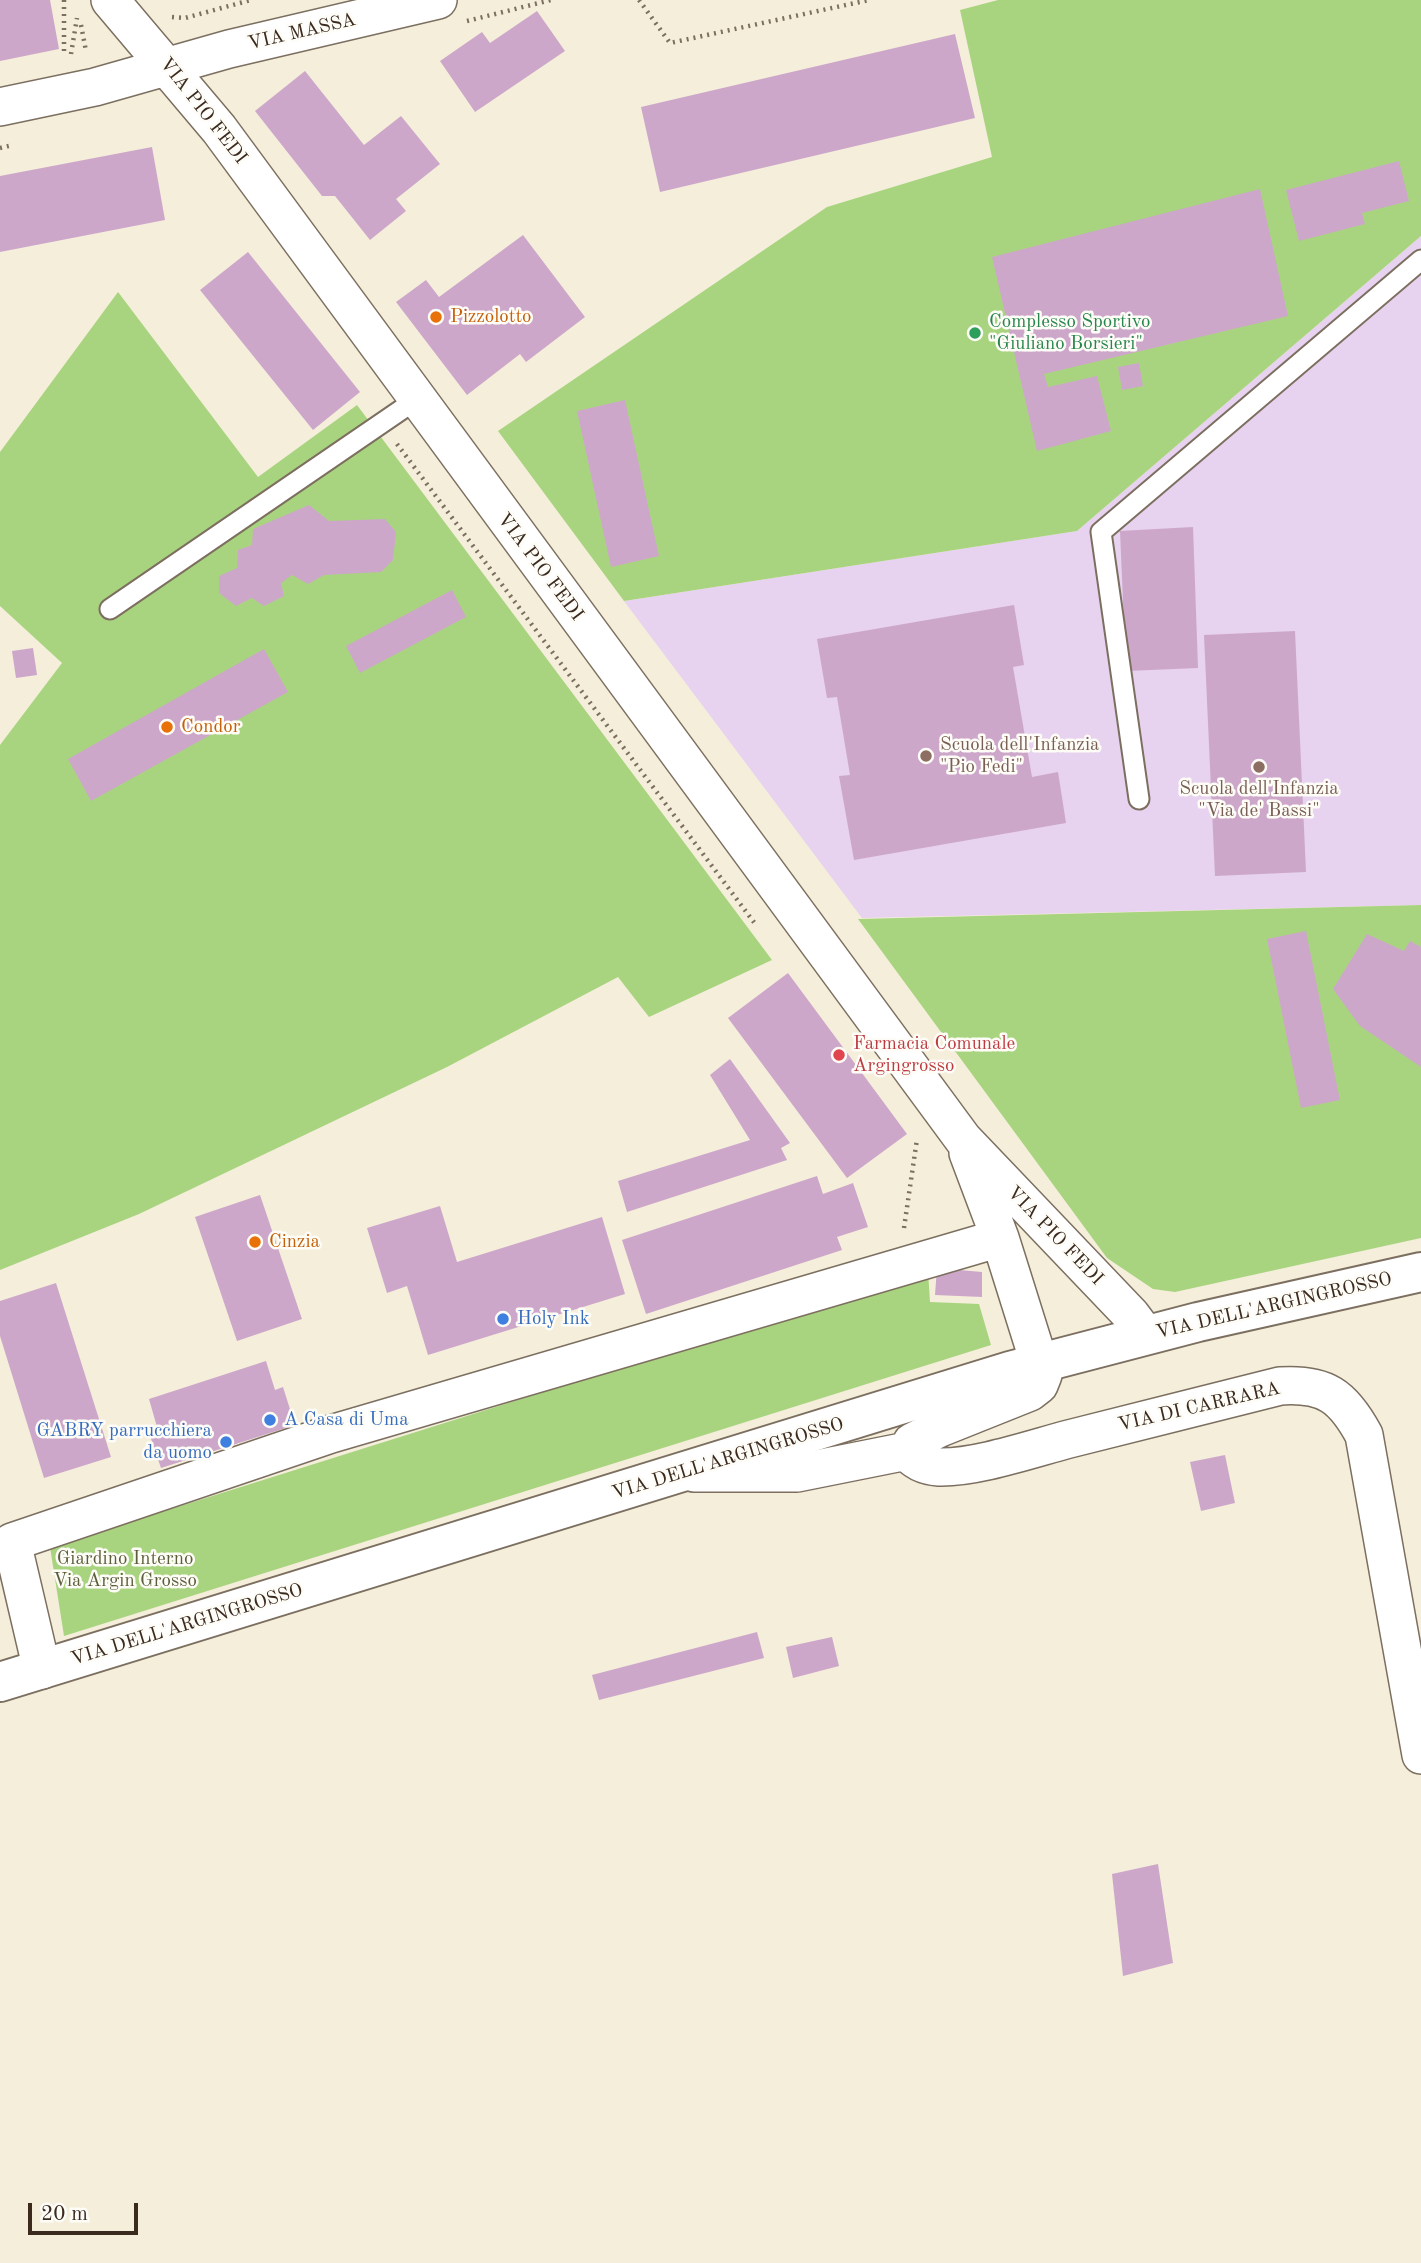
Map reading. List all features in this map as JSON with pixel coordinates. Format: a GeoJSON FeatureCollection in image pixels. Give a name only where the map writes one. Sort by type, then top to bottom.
{"type":"FeatureCollection","features":[{"type":"Feature","properties":{"kind":"street","name":"VIA PIO FEDI"},"geometry":{"type":"LineString","coordinates":[[94,7],[168,66],[219,129],[963,1139],[1146,1335]]}},
{"type":"Feature","properties":{"kind":"street","name":"VIA MASSA"},"geometry":{"type":"LineString","coordinates":[[0,107],[95,87],[229,49],[447,12]]}},
{"type":"Feature","properties":{"kind":"street","name":"VIA PIO FEDI"},"geometry":{"type":"LineString","coordinates":[[963,1139],[1000,1238],[1040,1363]]}},
{"type":"Feature","properties":{"kind":"street"},"geometry":{"type":"LineString","coordinates":[[43,1670],[12,1542],[331,1434],[1000,1238]]}},
{"type":"Feature","properties":{"kind":"street","name":"VIA DELL'ARGINGROSSO"},"geometry":{"type":"LineString","coordinates":[[0,1682],[1040,1363],[1146,1335],[1421,1272]]}},
{"type":"Feature","properties":{"kind":"street"},"geometry":{"type":"LineString","coordinates":[[684,1472],[797,1473],[907,1451],[912,1442],[940,1428],[1019,1398],[1035,1389],[1043,1375],[1040,1363]]}},
{"type":"Feature","properties":{"kind":"street","name":"VIA DI CARRARA"},"geometry":{"type":"LineString","coordinates":[[907,1451],[914,1460],[925,1464],[935,1467],[951,1466],[1000,1457],[1280,1386],[1303,1385],[1333,1396],[1352,1413],[1364,1435],[1421,1755]]}},
{"type":"Feature","properties":{"kind":"lane"},"geometry":{"type":"LineString","coordinates":[[1139,799],[1101,532],[1421,260]]}},
{"type":"Feature","properties":{"kind":"lane"},"geometry":{"type":"LineString","coordinates":[[110,609],[417,399]]}},
{"type":"Feature","properties":{"kind":"path"},"geometry":{"type":"LineString","coordinates":[[51,58],[64,55],[64,0]]}},
{"type":"Feature","properties":{"kind":"path"},"geometry":{"type":"LineString","coordinates":[[162,12],[172,17],[185,18],[251,0]]}},
{"type":"Feature","properties":{"kind":"path"},"geometry":{"type":"LineString","coordinates":[[447,12],[551,0]]}},
{"type":"Feature","properties":{"kind":"path"},"geometry":{"type":"LineString","coordinates":[[639,0],[670,43],[869,0]]}},
{"type":"Feature","properties":{"kind":"path"},"geometry":{"type":"LineString","coordinates":[[88,62],[94,7]]}},
{"type":"Feature","properties":{"kind":"path"},"geometry":{"type":"LineString","coordinates":[[0,148],[26,142]]}},
{"type":"Feature","properties":{"kind":"shaded area"},"geometry":{"type":"Polygon","coordinates":[[[1421,236],[1421,905],[862,918],[624,601],[1077,531],[1421,236]]]}},
{"type":"Feature","properties":{"kind":"green space","name":"Complesso Sportivo \"Giuliano Borsieri\""},"geometry":{"type":"Polygon","coordinates":[[[998,0],[1421,0],[1421,236],[1077,531],[624,601],[498,431],[827,207],[992,157],[960,10],[998,0]]]}},
{"type":"Feature","properties":{"kind":"green space"},"geometry":{"type":"Polygon","coordinates":[[[118,292],[258,477],[357,405],[772,960],[649,1017],[618,977],[447,1067],[139,1214],[0,1270],[0,745],[62,663],[0,606],[0,452],[118,292]]]}},
{"type":"Feature","properties":{"kind":"green space"},"geometry":{"type":"Polygon","coordinates":[[[1421,905],[1421,1238],[1175,1292],[1153,1289],[1107,1258],[858,919],[1421,905]]]}},
{"type":"Feature","properties":{"kind":"green space","name":"Giardino Interno Via Argin Grosso"},"geometry":{"type":"Polygon","coordinates":[[[928,1271],[930,1302],[979,1304],[991,1345],[64,1636],[50,1547],[928,1271]]]}},
{"type":"Feature","properties":{"kind":"building"},"geometry":{"type":"Polygon","coordinates":[[[0,0],[50,0],[59,49],[0,61],[0,0]]]}},
{"type":"Feature","properties":{"kind":"building"},"geometry":{"type":"Polygon","coordinates":[[[537,11],[565,51],[475,112],[440,61],[482,32],[490,43],[537,11]]]}},
{"type":"Feature","properties":{"kind":"building"},"geometry":{"type":"Polygon","coordinates":[[[955,34],[975,118],[660,192],[641,107],[955,34]]]}},
{"type":"Feature","properties":{"kind":"building"},"geometry":{"type":"Polygon","coordinates":[[[305,71],[364,145],[401,116],[440,164],[396,199],[406,211],[370,240],[335,196],[322,196],[255,111],[305,71]]]}},
{"type":"Feature","properties":{"kind":"building"},"geometry":{"type":"Polygon","coordinates":[[[152,147],[165,220],[0,252],[0,176],[152,147]]]}},
{"type":"Feature","properties":{"kind":"building"},"geometry":{"type":"Polygon","coordinates":[[[1399,161],[1409,201],[1362,213],[1365,224],[1299,241],[1286,190],[1399,161]]]}},
{"type":"Feature","properties":{"kind":"building"},"geometry":{"type":"Polygon","coordinates":[[[1260,189],[1288,316],[1044,374],[1048,387],[1097,376],[1111,431],[1037,451],[992,257],[1260,189]]]}},
{"type":"Feature","properties":{"kind":"building"},"geometry":{"type":"Polygon","coordinates":[[[523,235],[585,317],[526,362],[520,354],[467,395],[396,302],[426,280],[439,297],[523,235]]]}},
{"type":"Feature","properties":{"kind":"building"},"geometry":{"type":"Polygon","coordinates":[[[248,252],[360,392],[313,430],[200,290],[248,252]]]}},
{"type":"Feature","properties":{"kind":"building"},"geometry":{"type":"Polygon","coordinates":[[[1139,363],[1143,386],[1122,390],[1118,367],[1139,363]]]}},
{"type":"Feature","properties":{"kind":"building"},"geometry":{"type":"Polygon","coordinates":[[[625,400],[659,556],[611,567],[577,411],[625,400]]]}},
{"type":"Feature","properties":{"kind":"building"},"geometry":{"type":"Polygon","coordinates":[[[309,505],[329,521],[385,519],[396,532],[393,560],[381,572],[324,575],[308,584],[292,575],[281,583],[284,596],[264,606],[252,598],[236,606],[219,593],[219,576],[237,568],[238,550],[252,545],[253,529],[309,505]]]}},
{"type":"Feature","properties":{"kind":"building"},"geometry":{"type":"Polygon","coordinates":[[[1193,527],[1198,668],[1126,671],[1120,531],[1193,527]]]}},
{"type":"Feature","properties":{"kind":"building"},"geometry":{"type":"Polygon","coordinates":[[[452,590],[466,617],[360,673],[346,646],[452,590]]]}},
{"type":"Feature","properties":{"kind":"building"},"geometry":{"type":"Polygon","coordinates":[[[1014,605],[1024,665],[1013,667],[1032,777],[1058,772],[1066,823],[854,860],[839,776],[850,775],[837,697],[827,698],[817,639],[1014,605]]]}},
{"type":"Feature","properties":{"kind":"building"},"geometry":{"type":"Polygon","coordinates":[[[1295,631],[1306,872],[1215,876],[1204,635],[1295,631]]]}},
{"type":"Feature","properties":{"kind":"building"},"geometry":{"type":"Polygon","coordinates":[[[33,648],[37,675],[16,678],[12,651],[33,648]]]}},
{"type":"Feature","properties":{"kind":"building"},"geometry":{"type":"Polygon","coordinates":[[[264,649],[288,692],[91,801],[68,759],[264,649]]]}},
{"type":"Feature","properties":{"kind":"building"},"geometry":{"type":"Polygon","coordinates":[[[1306,931],[1340,1100],[1301,1108],[1267,939],[1306,931]]]}},
{"type":"Feature","properties":{"kind":"building"},"geometry":{"type":"Polygon","coordinates":[[[1367,934],[1404,951],[1410,941],[1421,947],[1421,1067],[1360,1026],[1333,989],[1367,934]]]}},
{"type":"Feature","properties":{"kind":"building"},"geometry":{"type":"Polygon","coordinates":[[[788,973],[907,1134],[847,1178],[728,1018],[788,973]]]}},
{"type":"Feature","properties":{"kind":"building"},"geometry":{"type":"Polygon","coordinates":[[[730,1059],[790,1143],[781,1148],[787,1160],[627,1212],[618,1181],[750,1140],[710,1075],[730,1059]]]}},
{"type":"Feature","properties":{"kind":"building"},"geometry":{"type":"Polygon","coordinates":[[[817,1176],[823,1194],[853,1183],[868,1227],[837,1237],[842,1250],[646,1314],[622,1240],[817,1176]]]}},
{"type":"Feature","properties":{"kind":"building"},"geometry":{"type":"Polygon","coordinates":[[[260,1195],[302,1319],[237,1341],[195,1217],[260,1195]]]}},
{"type":"Feature","properties":{"kind":"building"},"geometry":{"type":"Polygon","coordinates":[[[440,1206],[457,1262],[602,1217],[625,1294],[428,1355],[407,1286],[387,1293],[367,1228],[440,1206]]]}},
{"type":"Feature","properties":{"kind":"building"},"geometry":{"type":"Polygon","coordinates":[[[937,1268],[982,1272],[982,1297],[935,1295],[937,1268]]]}},
{"type":"Feature","properties":{"kind":"building"},"geometry":{"type":"Polygon","coordinates":[[[56,1283],[111,1457],[44,1478],[0,1336],[0,1301],[56,1283]]]}},
{"type":"Feature","properties":{"kind":"building"},"geometry":{"type":"Polygon","coordinates":[[[266,1361],[275,1390],[283,1387],[295,1425],[161,1468],[148,1430],[157,1427],[149,1399],[266,1361]]]}},
{"type":"Feature","properties":{"kind":"building"},"geometry":{"type":"Polygon","coordinates":[[[1225,1455],[1235,1503],[1201,1511],[1190,1462],[1225,1455]]]}},
{"type":"Feature","properties":{"kind":"building"},"geometry":{"type":"Polygon","coordinates":[[[757,1632],[764,1658],[599,1700],[592,1675],[757,1632]]]}},
{"type":"Feature","properties":{"kind":"building"},"geometry":{"type":"Polygon","coordinates":[[[832,1637],[839,1666],[793,1678],[786,1647],[832,1637]]]}},
{"type":"Feature","properties":{"kind":"building"},"geometry":{"type":"Polygon","coordinates":[[[1158,1864],[1173,1963],[1123,1976],[1112,1874],[1158,1864]]]}},
{"type":"Feature","properties":{"kind":"place","name":"Pizzolotto"},"geometry":{"type":"Point","coordinates":[436,317]}},
{"type":"Feature","properties":{"kind":"place","name":"Complesso Sportivo \"Giuliano Borsieri\""},"geometry":{"type":"Point","coordinates":[975,333]}},
{"type":"Feature","properties":{"kind":"place","name":"Condor"},"geometry":{"type":"Point","coordinates":[167,727]}},
{"type":"Feature","properties":{"kind":"place","name":"Scuola dell'Infanzia \"Pio Fedi\""},"geometry":{"type":"Point","coordinates":[926,756]}},
{"type":"Feature","properties":{"kind":"place","name":"Scuola dell'Infanzia \"Via de' Bassi\""},"geometry":{"type":"Point","coordinates":[1259,767]}},
{"type":"Feature","properties":{"kind":"place","name":"Farmacia Comunale Argingrosso"},"geometry":{"type":"Point","coordinates":[839,1055]}},
{"type":"Feature","properties":{"kind":"place","name":"Cinzia"},"geometry":{"type":"Point","coordinates":[255,1242]}},
{"type":"Feature","properties":{"kind":"place","name":"Holy Ink"},"geometry":{"type":"Point","coordinates":[503,1319]}},
{"type":"Feature","properties":{"kind":"place","name":"A Casa di Uma"},"geometry":{"type":"Point","coordinates":[270,1420]}},
{"type":"Feature","properties":{"kind":"place","name":"GABRY parrucchiera da uomo"},"geometry":{"type":"Point","coordinates":[226,1442]}}]}
